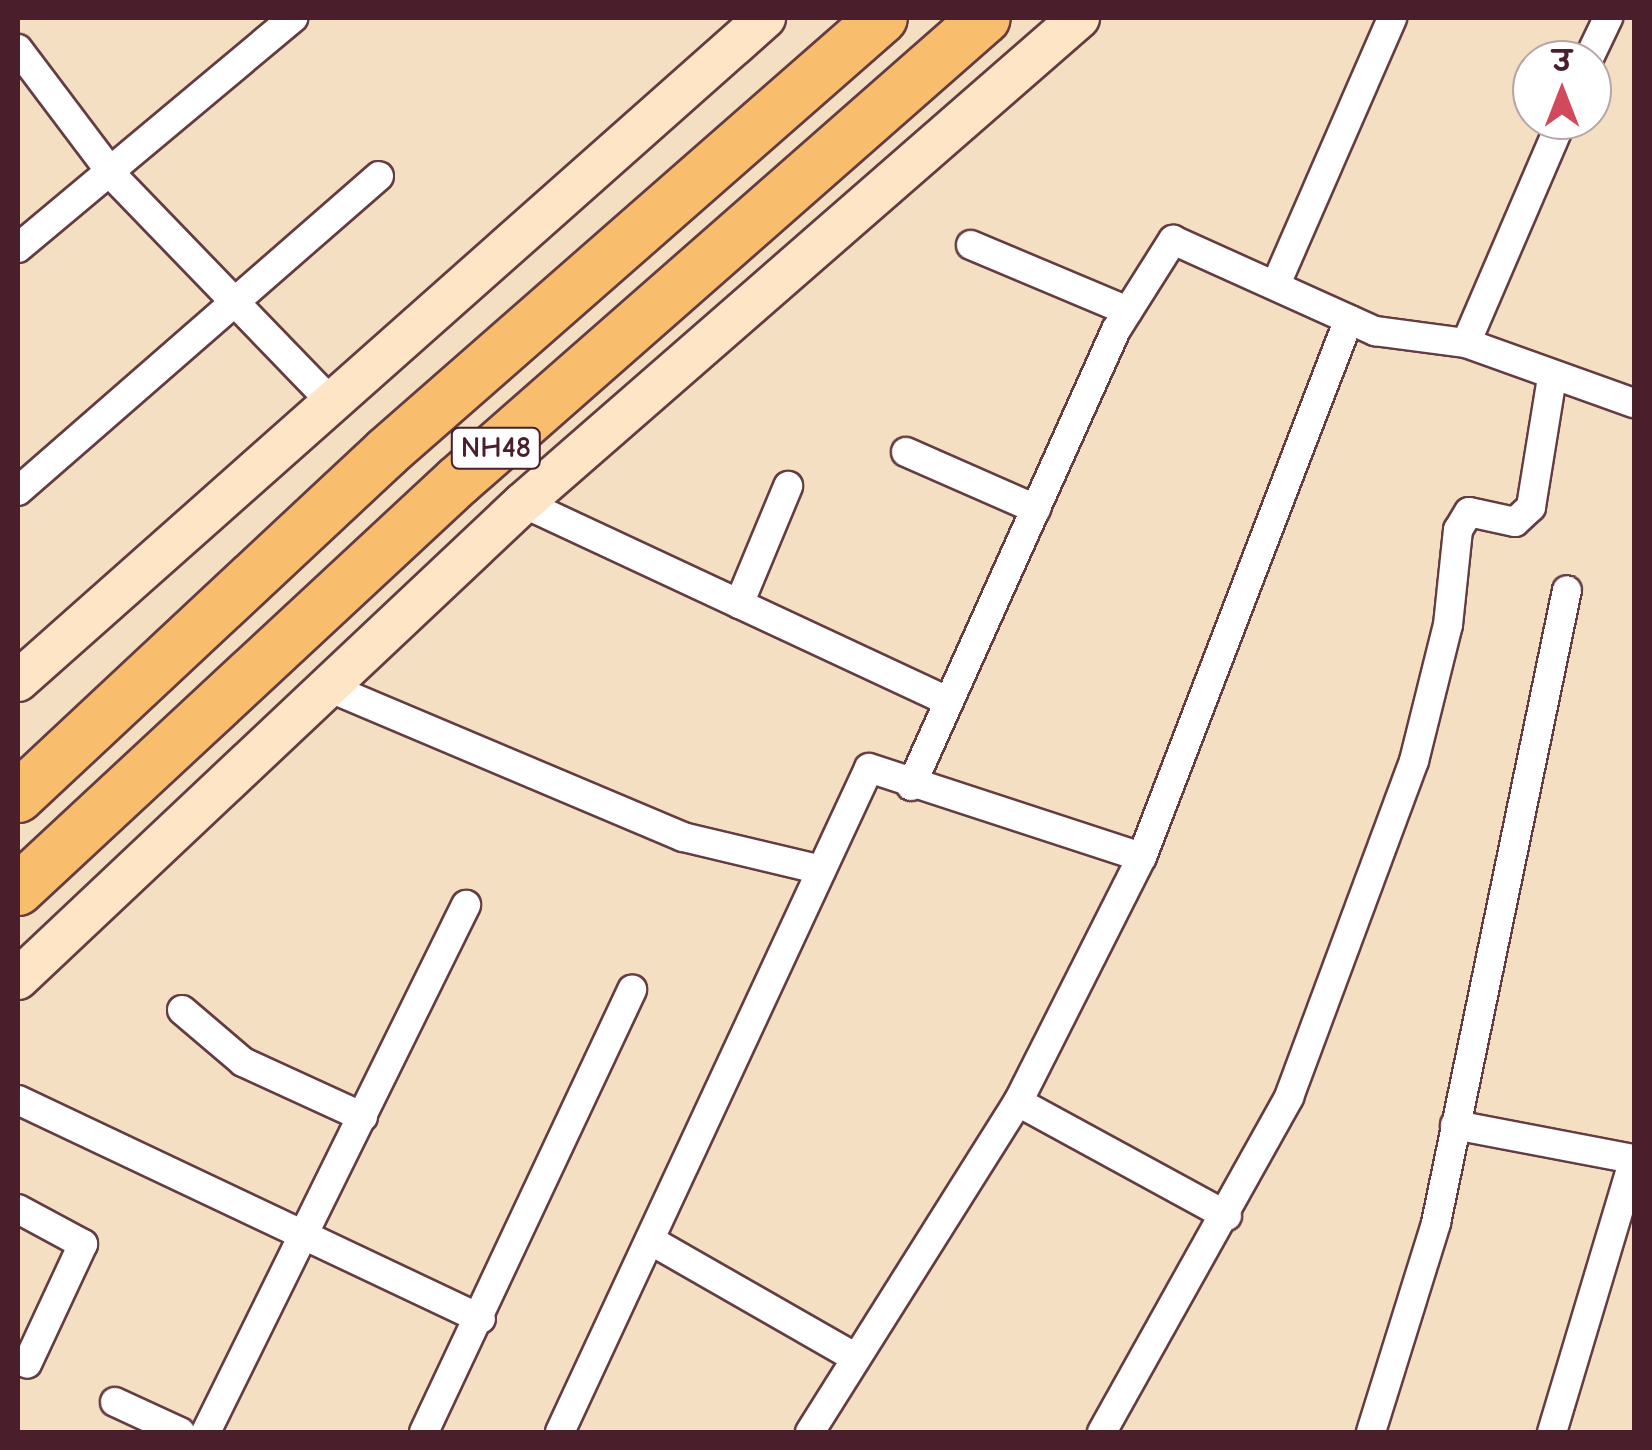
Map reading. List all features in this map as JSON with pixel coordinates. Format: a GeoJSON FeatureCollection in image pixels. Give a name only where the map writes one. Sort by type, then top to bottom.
{"type":"FeatureCollection","features":[{"type":"Feature","properties":{"kind":"highway","name":"NH48"},"geometry":{"type":"LineString","coordinates":[[18,796],[387,452],[882,18]]}},
{"type":"Feature","properties":{"kind":"highway","name":"NH48"},"geometry":{"type":"LineString","coordinates":[[18,890],[458,481],[985,18]]}},
{"type":"Feature","properties":{"kind":"street"},"geometry":{"type":"LineString","coordinates":[[18,248],[108,168],[293,18]]}},
{"type":"Feature","properties":{"kind":"street"},"geometry":{"type":"LineString","coordinates":[[18,681],[765,18]]}},
{"type":"Feature","properties":{"kind":"street"},"geometry":{"type":"LineString","coordinates":[[18,979],[522,503],[1079,18]]}},
{"type":"Feature","properties":{"kind":"street"},"geometry":{"type":"LineString","coordinates":[[1276,284],[1392,18]]}},
{"type":"Feature","properties":{"kind":"street"},"geometry":{"type":"LineString","coordinates":[[18,48],[108,168],[330,402]]}},
{"type":"Feature","properties":{"kind":"street"},"geometry":{"type":"LineString","coordinates":[[1466,344],[1553,140]]}},
{"type":"Feature","properties":{"kind":"street"},"geometry":{"type":"LineString","coordinates":[[18,491],[379,176]]}},
{"type":"Feature","properties":{"kind":"street"},"geometry":{"type":"LineString","coordinates":[[911,786],[1128,311],[1173,240],[1349,319],[1466,344],[1552,378],[1634,402]]}},
{"type":"Feature","properties":{"kind":"street"},"geometry":{"type":"LineString","coordinates":[[971,245],[1128,311]]}},
{"type":"Feature","properties":{"kind":"street"},"geometry":{"type":"LineString","coordinates":[[810,1432],[851,1355],[1018,1102],[1142,856],[1349,319]]}},
{"type":"Feature","properties":{"kind":"street"},"geometry":{"type":"LineString","coordinates":[[1102,1432],[1227,1216],[1289,1097],[1414,761],[1448,625],[1458,530],[1469,512],[1515,522],[1530,507],[1552,378]]}},
{"type":"Feature","properties":{"kind":"street"},"geometry":{"type":"LineString","coordinates":[[906,452],[1036,509]]}},
{"type":"Feature","properties":{"kind":"street"},"geometry":{"type":"LineString","coordinates":[[739,604],[788,486]]}},
{"type":"Feature","properties":{"kind":"street"},"geometry":{"type":"LineString","coordinates":[[522,503],[949,702]]}},
{"type":"Feature","properties":{"kind":"street"},"geometry":{"type":"LineString","coordinates":[[1371,1432],[1436,1223],[1455,1124],[1518,862],[1567,590]]}},
{"type":"Feature","properties":{"kind":"street"},"geometry":{"type":"LineString","coordinates":[[328,687],[682,837],[822,870]]}},
{"type":"Feature","properties":{"kind":"street"},"geometry":{"type":"LineString","coordinates":[[560,1432],[868,768],[911,786],[1142,856]]}},
{"type":"Feature","properties":{"kind":"street"},"geometry":{"type":"LineString","coordinates":[[206,1432],[309,1234],[466,905]]}},
{"type":"Feature","properties":{"kind":"street"},"geometry":{"type":"LineString","coordinates":[[424,1432],[481,1319],[632,989]]}},
{"type":"Feature","properties":{"kind":"street"},"geometry":{"type":"LineString","coordinates":[[182,1010],[243,1062],[364,1117]]}},
{"type":"Feature","properties":{"kind":"street"},"geometry":{"type":"LineString","coordinates":[[18,1100],[309,1234],[481,1319]]}},
{"type":"Feature","properties":{"kind":"street"},"geometry":{"type":"LineString","coordinates":[[1018,1102],[1227,1216]]}},
{"type":"Feature","properties":{"kind":"street"},"geometry":{"type":"LineString","coordinates":[[1455,1124],[1634,1156],[1552,1432]]}},
{"type":"Feature","properties":{"kind":"street"},"geometry":{"type":"LineString","coordinates":[[18,1209],[82,1244],[27,1364]]}},
{"type":"Feature","properties":{"kind":"street"},"geometry":{"type":"LineString","coordinates":[[650,1240],[851,1355]]}},
{"type":"Feature","properties":{"kind":"street"},"geometry":{"type":"LineString","coordinates":[[115,1402],[180,1432]]}}]}
